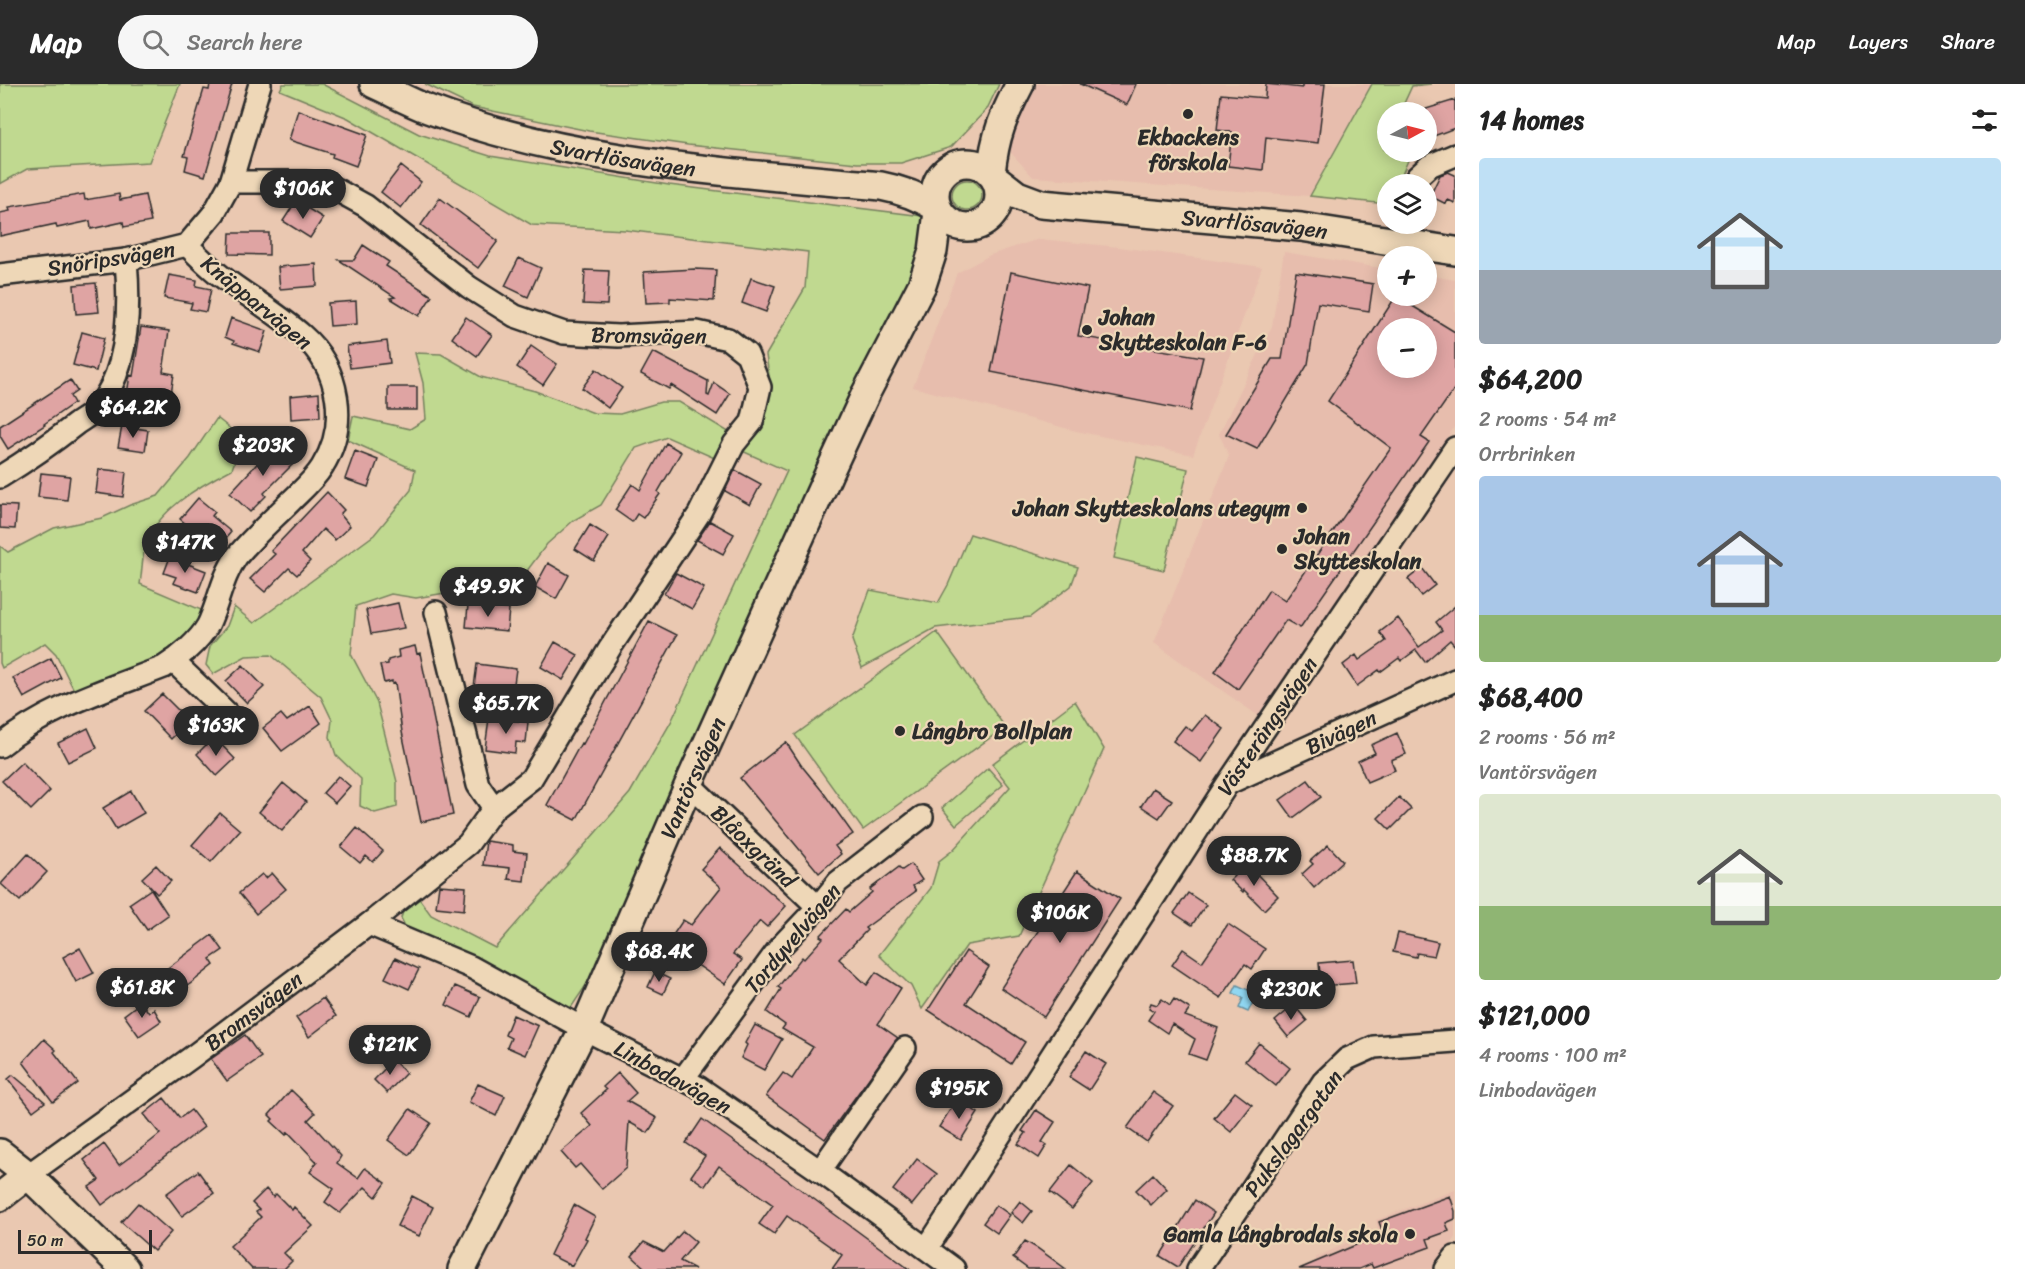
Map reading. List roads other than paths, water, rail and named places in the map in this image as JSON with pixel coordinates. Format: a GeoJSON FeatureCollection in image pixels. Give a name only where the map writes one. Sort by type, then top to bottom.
{"type":"FeatureCollection","features":[{"type":"Feature","properties":{"kind":"street","name":"Snöripsvägen"},"geometry":{"type":"LineString","coordinates":[[0,275],[126,260],[188,245],[214,213],[231,182],[260,84]]}},
{"type":"Feature","properties":{"kind":"street","name":"Svartlösavägen"},"geometry":{"type":"LineString","coordinates":[[374,84],[426,109],[490,130],[570,150],[666,165],[881,186],[921,198],[937,210]]}},
{"type":"Feature","properties":{"kind":"street"},"geometry":{"type":"LineString","coordinates":[[1004,115],[979,146],[940,178],[935,188],[937,210],[951,224],[962,227],[977,226],[991,217],[997,208],[999,198],[993,175],[995,139],[1020,84]]}},
{"type":"Feature","properties":{"kind":"street"},"geometry":{"type":"LineString","coordinates":[[1420,174],[1429,166],[1455,155]]}},
{"type":"Feature","properties":{"kind":"street"},"geometry":{"type":"LineString","coordinates":[[951,167],[966,163],[977,164],[993,175]]}},
{"type":"Feature","properties":{"kind":"street","name":"Svartlösavägen"},"geometry":{"type":"LineString","coordinates":[[881,186],[914,183],[928,179],[951,167]]}},
{"type":"Feature","properties":{"kind":"street","name":"Svartlösavägen"},"geometry":{"type":"LineString","coordinates":[[993,175],[1017,195],[1041,204],[1301,227],[1455,250]]}},
{"type":"Feature","properties":{"kind":"street","name":"Bromsvägen"},"geometry":{"type":"LineString","coordinates":[[0,1197],[369,924],[468,844],[494,808],[531,780],[610,648],[699,514],[734,444],[752,422],[760,387],[747,354],[728,339],[697,332],[618,336],[564,333],[515,316],[469,287],[366,207],[335,189],[321,184],[303,182],[231,182]]}},
{"type":"Feature","properties":{"kind":"street","name":"Svartlösavägen"},"geometry":{"type":"LineString","coordinates":[[977,226],[1015,209],[1053,205]]}},
{"type":"Feature","properties":{"kind":"street","name":"Vantörsvägen"},"geometry":{"type":"LineString","coordinates":[[922,285],[933,251],[937,210]]}},
{"type":"Feature","properties":{"kind":"street","name":"Vantörsvägen"},"geometry":{"type":"LineString","coordinates":[[462,1269],[584,1029],[689,784],[866,393],[922,285],[958,237],[977,226]]}},
{"type":"Feature","properties":{"kind":"street","name":"Knäpparvägen"},"geometry":{"type":"LineString","coordinates":[[0,746],[34,721],[54,711],[174,661],[199,638],[206,628],[230,566],[237,556],[309,483],[322,467],[333,444],[338,420],[335,390],[321,356],[301,334],[218,274],[188,245]]}},
{"type":"Feature","properties":{"kind":"street"},"geometry":{"type":"LineString","coordinates":[[0,477],[56,441],[98,408],[117,372],[122,350],[129,294],[126,260]]}},
{"type":"Feature","properties":{"kind":"street","name":"Västerängsvägen"},"geometry":{"type":"LineString","coordinates":[[927,1248],[1228,783],[1455,448]]}},
{"type":"Feature","properties":{"kind":"street"},"geometry":{"type":"LineString","coordinates":[[436,612],[478,785],[494,808]]}},
{"type":"Feature","properties":{"kind":"street"},"geometry":{"type":"LineString","coordinates":[[174,661],[228,714]]}},
{"type":"Feature","properties":{"kind":"street","name":"Bivägen"},"geometry":{"type":"LineString","coordinates":[[1228,783],[1455,680]]}},
{"type":"Feature","properties":{"kind":"street","name":"Blåoxgränd"},"geometry":{"type":"LineString","coordinates":[[689,784],[818,908]]}},
{"type":"Feature","properties":{"kind":"street","name":"Tordyvelvägen"},"geometry":{"type":"LineString","coordinates":[[683,1079],[780,947],[818,908],[838,882],[922,817]]}},
{"type":"Feature","properties":{"kind":"street","name":"Linbodavägen"},"geometry":{"type":"LineString","coordinates":[[369,924],[471,967],[584,1029],[683,1079],[820,1171],[954,1269]]}},
{"type":"Feature","properties":{"kind":"street","name":"Pukslagargatan"},"geometry":{"type":"LineString","coordinates":[[1198,1269],[1323,1082],[1347,1059],[1374,1047],[1455,1041]]}},
{"type":"Feature","properties":{"kind":"street"},"geometry":{"type":"LineString","coordinates":[[820,1171],[905,1048]]}},
{"type":"Feature","properties":{"kind":"street"},"geometry":{"type":"LineString","coordinates":[[0,1153],[28,1175],[125,1269]]}},
{"type":"Feature","properties":{"kind":"street"},"geometry":{"type":"LineString","coordinates":[[1446,1269],[1455,1257]]}},
{"type":"Feature","properties":{"kind":"water"},"geometry":{"type":"Polygon","coordinates":[[[1237,985],[1257,994],[1248,1012],[1239,1008],[1243,998],[1233,993],[1237,985]]]}},
{"type":"Feature","properties":{"kind":"place","name":"Ekbackens förskola"},"geometry":{"type":"Point","coordinates":[1188,114]}},
{"type":"Feature","properties":{"kind":"place","name":"Johan Skytteskolan F-6"},"geometry":{"type":"Point","coordinates":[1087,330]}},
{"type":"Feature","properties":{"kind":"place","name":"Johan Skytteskolans utegym"},"geometry":{"type":"Point","coordinates":[1302,508]}},
{"type":"Feature","properties":{"kind":"place","name":"Johan Skytteskolan"},"geometry":{"type":"Point","coordinates":[1282,549]}},
{"type":"Feature","properties":{"kind":"place","name":"Långbro Bollplan"},"geometry":{"type":"Point","coordinates":[900,731]}},
{"type":"Feature","properties":{"kind":"place","name":"Gamla Långbrodals skola"},"geometry":{"type":"Point","coordinates":[1410,1234]}}]}
